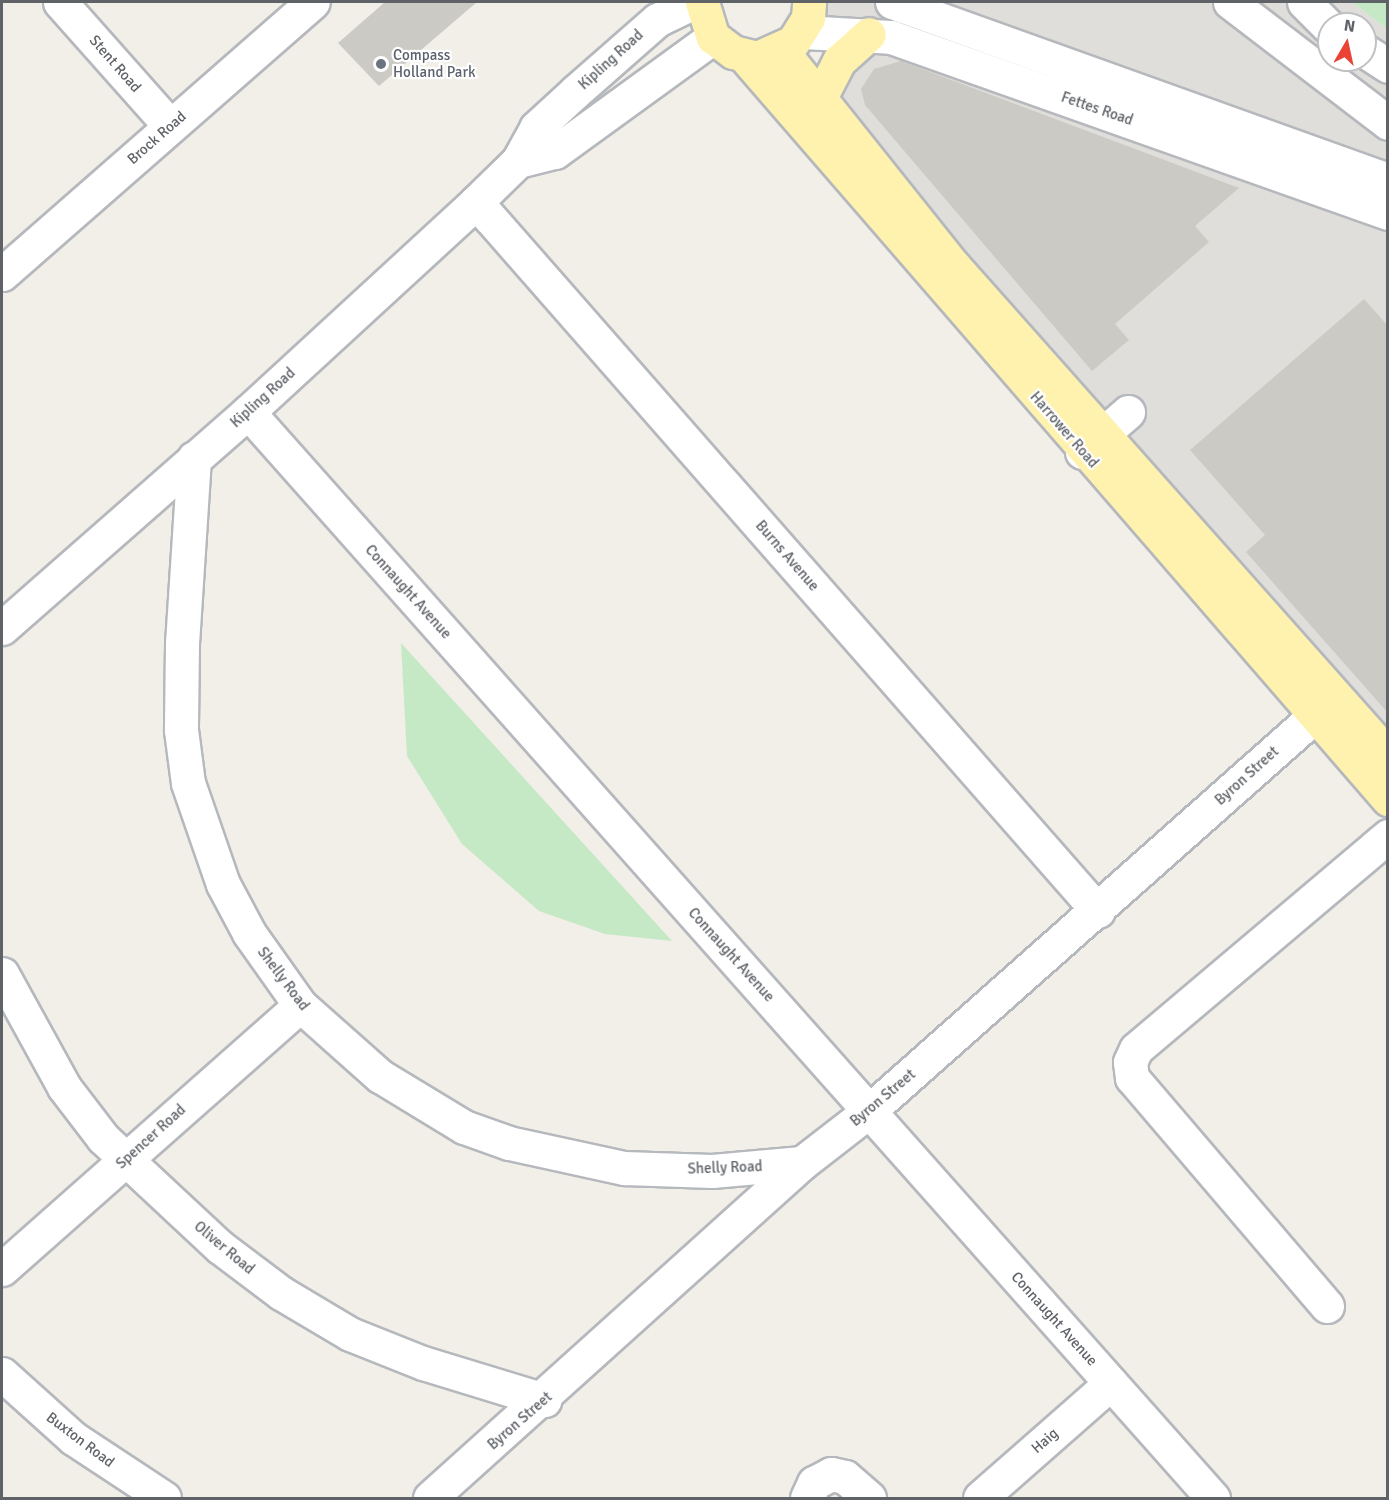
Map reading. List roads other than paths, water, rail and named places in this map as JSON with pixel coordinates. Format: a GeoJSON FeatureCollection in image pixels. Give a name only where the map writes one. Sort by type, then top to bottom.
{"type":"FeatureCollection","features":[{"type":"Feature","properties":{"kind":"main road"},"geometry":{"type":"LineString","coordinates":[[702,2],[704,19],[713,37]]}},
{"type":"Feature","properties":{"kind":"main road"},"geometry":{"type":"LineString","coordinates":[[745,57],[798,28]]}},
{"type":"Feature","properties":{"kind":"main road","name":"Harrower Road"},"geometry":{"type":"LineString","coordinates":[[798,28],[820,99],[1092,443]]}},
{"type":"Feature","properties":{"kind":"main road"},"geometry":{"type":"LineString","coordinates":[[820,99],[838,61],[869,34]]}},
{"type":"Feature","properties":{"kind":"main road","name":"Harrower Road"},"geometry":{"type":"LineString","coordinates":[[713,37],[745,57],[1092,443],[1324,706],[1388,799]]}},
{"type":"Feature","properties":{"kind":"main road","name":"Harrower Road"},"geometry":{"type":"LineString","coordinates":[[1324,706],[1388,755]]}},
{"type":"Feature","properties":{"kind":"street","name":"Stent Road"},"geometry":{"type":"LineString","coordinates":[[60,2],[170,126]]}},
{"type":"Feature","properties":{"kind":"street","name":"Brock Road"},"geometry":{"type":"LineString","coordinates":[[2,274],[313,2]]}},
{"type":"Feature","properties":{"kind":"street","name":"Kipling Road"},"geometry":{"type":"LineString","coordinates":[[2,628],[248,412],[476,202],[518,161],[536,128],[575,92],[657,20],[694,2]]}},
{"type":"Feature","properties":{"kind":"street","name":"Fettes Road"},"geometry":{"type":"LineString","coordinates":[[892,2],[1388,180]]}},
{"type":"Feature","properties":{"kind":"street"},"geometry":{"type":"LineString","coordinates":[[1230,2],[1388,123]]}},
{"type":"Feature","properties":{"kind":"street"},"geometry":{"type":"LineString","coordinates":[[1304,2],[1317,15]]}},
{"type":"Feature","properties":{"kind":"street","name":"Fettes Road"},"geometry":{"type":"LineString","coordinates":[[798,28],[869,34],[981,68],[1388,213]]}},
{"type":"Feature","properties":{"kind":"street"},"geometry":{"type":"LineString","coordinates":[[518,161],[555,152],[713,37]]}},
{"type":"Feature","properties":{"kind":"street","name":"Burns Avenue"},"geometry":{"type":"LineString","coordinates":[[476,202],[1098,911]]}},
{"type":"Feature","properties":{"kind":"street","name":"Connaught Avenue"},"geometry":{"type":"LineString","coordinates":[[248,412],[1213,1498]]}},
{"type":"Feature","properties":{"kind":"street"},"geometry":{"type":"LineString","coordinates":[[1092,443],[1128,412]]}},
{"type":"Feature","properties":{"kind":"street","name":"Shelly Road"},"geometry":{"type":"LineString","coordinates":[[194,458],[182,643],[181,730],[188,783],[223,884],[249,933],[300,1005],[380,1076],[464,1127],[509,1143],[624,1168],[712,1171],[802,1163]]}},
{"type":"Feature","properties":{"kind":"street","name":"Byron Street"},"geometry":{"type":"LineString","coordinates":[[430,1498],[544,1400],[802,1163],[869,1111],[1098,911],[1324,706]]}},
{"type":"Feature","properties":{"kind":"street"},"geometry":{"type":"LineString","coordinates":[[1327,1306],[1132,1078],[1130,1062],[1136,1050],[1388,836]]}},
{"type":"Feature","properties":{"kind":"street","name":"Oliver Road"},"geometry":{"type":"LineString","coordinates":[[2,974],[64,1087],[125,1160],[220,1247],[281,1293],[350,1334],[423,1363],[544,1400]]}},
{"type":"Feature","properties":{"kind":"street","name":"Spencer Road"},"geometry":{"type":"LineString","coordinates":[[2,1269],[300,1005]]}},
{"type":"Feature","properties":{"kind":"street","name":"Buxton Road"},"geometry":{"type":"LineString","coordinates":[[2,1374],[73,1438],[165,1498]]}},
{"type":"Feature","properties":{"kind":"street","name":"Haig"},"geometry":{"type":"LineString","coordinates":[[980,1498],[1111,1383]]}},
{"type":"Feature","properties":{"kind":"street"},"geometry":{"type":"LineString","coordinates":[[807,1498],[814,1483],[831,1474],[845,1477],[869,1498]]}},
{"type":"Feature","properties":{"kind":"place","name":"Compass Holland Park"},"geometry":{"type":"Point","coordinates":[381,64]}}]}
